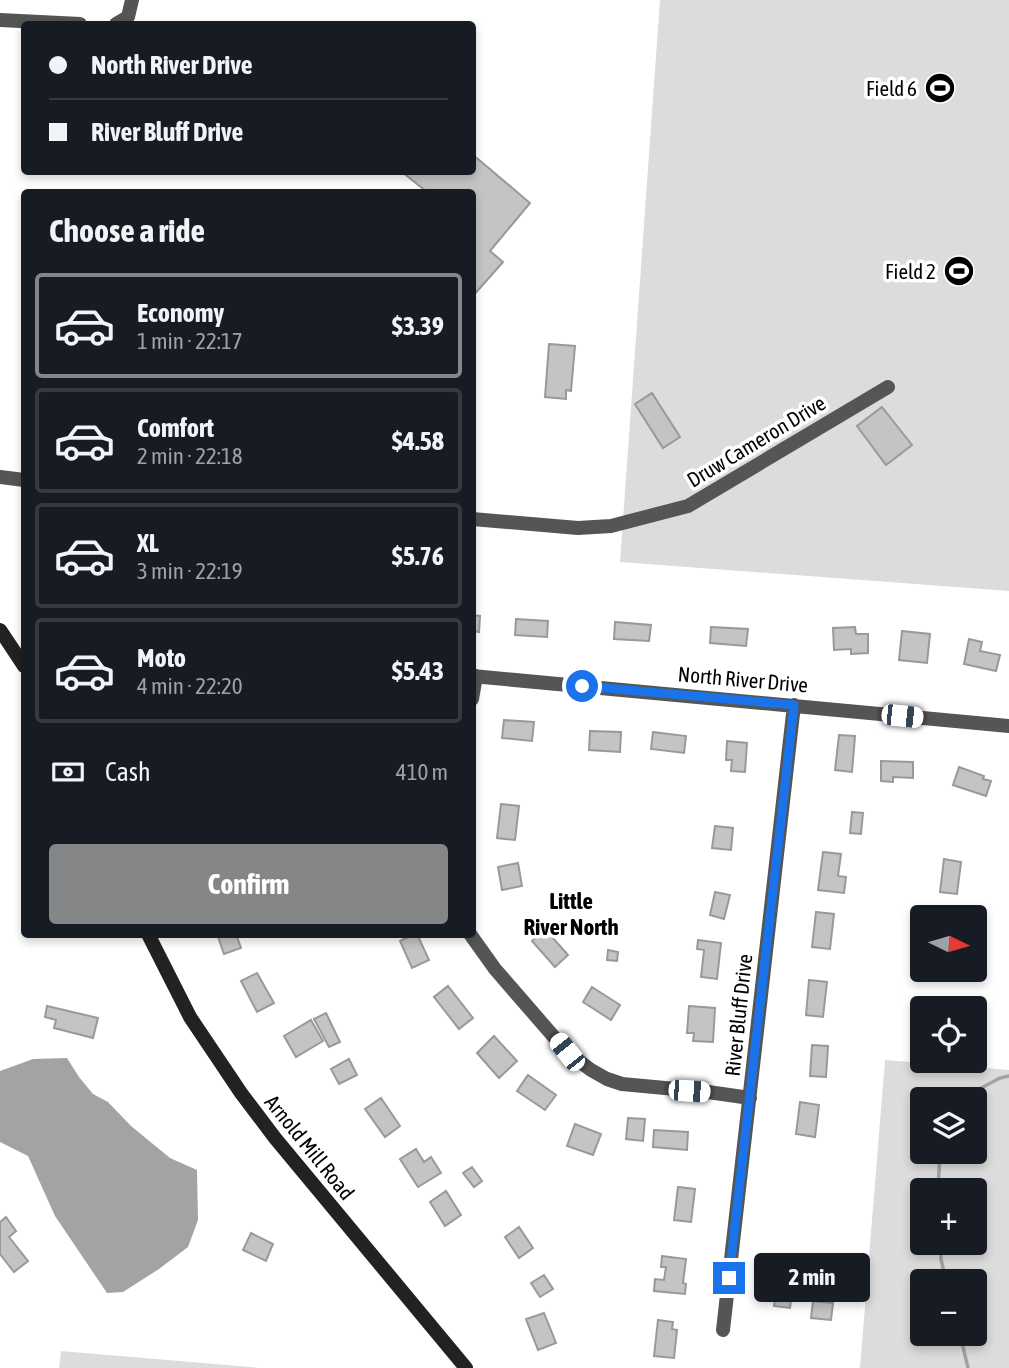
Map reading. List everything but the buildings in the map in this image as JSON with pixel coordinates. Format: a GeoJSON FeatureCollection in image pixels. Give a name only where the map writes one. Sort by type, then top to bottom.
{"type":"FeatureCollection","features":[{"type":"Feature","properties":{"kind":"main road"},"geometry":{"type":"LineString","coordinates":[[0,630],[21,662]]}},
{"type":"Feature","properties":{"kind":"main road","name":"Arnold Mill Road"},"geometry":{"type":"LineString","coordinates":[[150,938],[190,1017],[241,1093],[275,1138],[466,1368]]}},
{"type":"Feature","properties":{"kind":"street"},"geometry":{"type":"LineString","coordinates":[[122,21],[128,18],[132,0]]}},
{"type":"Feature","properties":{"kind":"street"},"geometry":{"type":"LineString","coordinates":[[0,20],[21,21]]}},
{"type":"Feature","properties":{"kind":"street","name":"Druw Cameron Drive"},"geometry":{"type":"LineString","coordinates":[[476,519],[578,528],[600,527],[688,506],[888,387]]}},
{"type":"Feature","properties":{"kind":"street"},"geometry":{"type":"LineString","coordinates":[[0,477],[21,480]]}},
{"type":"Feature","properties":{"kind":"street","name":"North River Drive"},"geometry":{"type":"LineString","coordinates":[[476,676],[1009,726]]}},
{"type":"Feature","properties":{"kind":"street","name":"River Bluff Drive"},"geometry":{"type":"LineString","coordinates":[[723,1330],[794,705]]}},
{"type":"Feature","properties":{"kind":"street"},"geometry":{"type":"LineString","coordinates":[[473,938],[495,969],[567,1052],[591,1070],[622,1084],[750,1098]]}},
{"type":"Feature","properties":{"kind":"shaded area"},"geometry":{"type":"Polygon","coordinates":[[[660,0],[1009,0],[1009,591],[620,562],[660,0]]]}},
{"type":"Feature","properties":{"kind":"shaded area"},"geometry":{"type":"Polygon","coordinates":[[[67,1058],[93,1094],[108,1102],[131,1126],[170,1158],[197,1170],[198,1220],[188,1247],[123,1292],[107,1293],[55,1216],[28,1156],[0,1142],[0,1071],[33,1059],[67,1058]]]}},
{"type":"Feature","properties":{"kind":"shaded area"},"geometry":{"type":"Polygon","coordinates":[[[885,1060],[910,1062],[910,1073],[987,1073],[987,1068],[1009,1070],[1009,1368],[860,1368],[885,1060]]]}},
{"type":"Feature","properties":{"kind":"shaded area"},"geometry":{"type":"Polygon","coordinates":[[[61,1351],[261,1368],[59,1368],[61,1351]]]}},
{"type":"Feature","properties":{"kind":"waterway"},"geometry":{"type":"LineString","coordinates":[[983,1087],[1009,1076]]}},
{"type":"Feature","properties":{"kind":"waterway"},"geometry":{"type":"LineString","coordinates":[[939,1164],[939,1178]]}},
{"type":"Feature","properties":{"kind":"waterway"},"geometry":{"type":"LineString","coordinates":[[941,1255],[943,1269]]}},
{"type":"Feature","properties":{"kind":"waterway"},"geometry":{"type":"LineString","coordinates":[[963,1346],[968,1368]]}},
{"type":"Feature","properties":{"kind":"place","name":"Field 6"},"geometry":{"type":"Point","coordinates":[940,88]}},
{"type":"Feature","properties":{"kind":"place","name":"Field 2"},"geometry":{"type":"Point","coordinates":[959,271]}},
{"type":"Feature","properties":{"kind":"district","name":"Little River North"},"geometry":{"type":"Point","coordinates":[571,914]}},
{"type":"Feature","properties":{"kind":"route"},"geometry":{"type":"LineString","coordinates":[[582,686],[794,705],[729,1278]]}}]}
